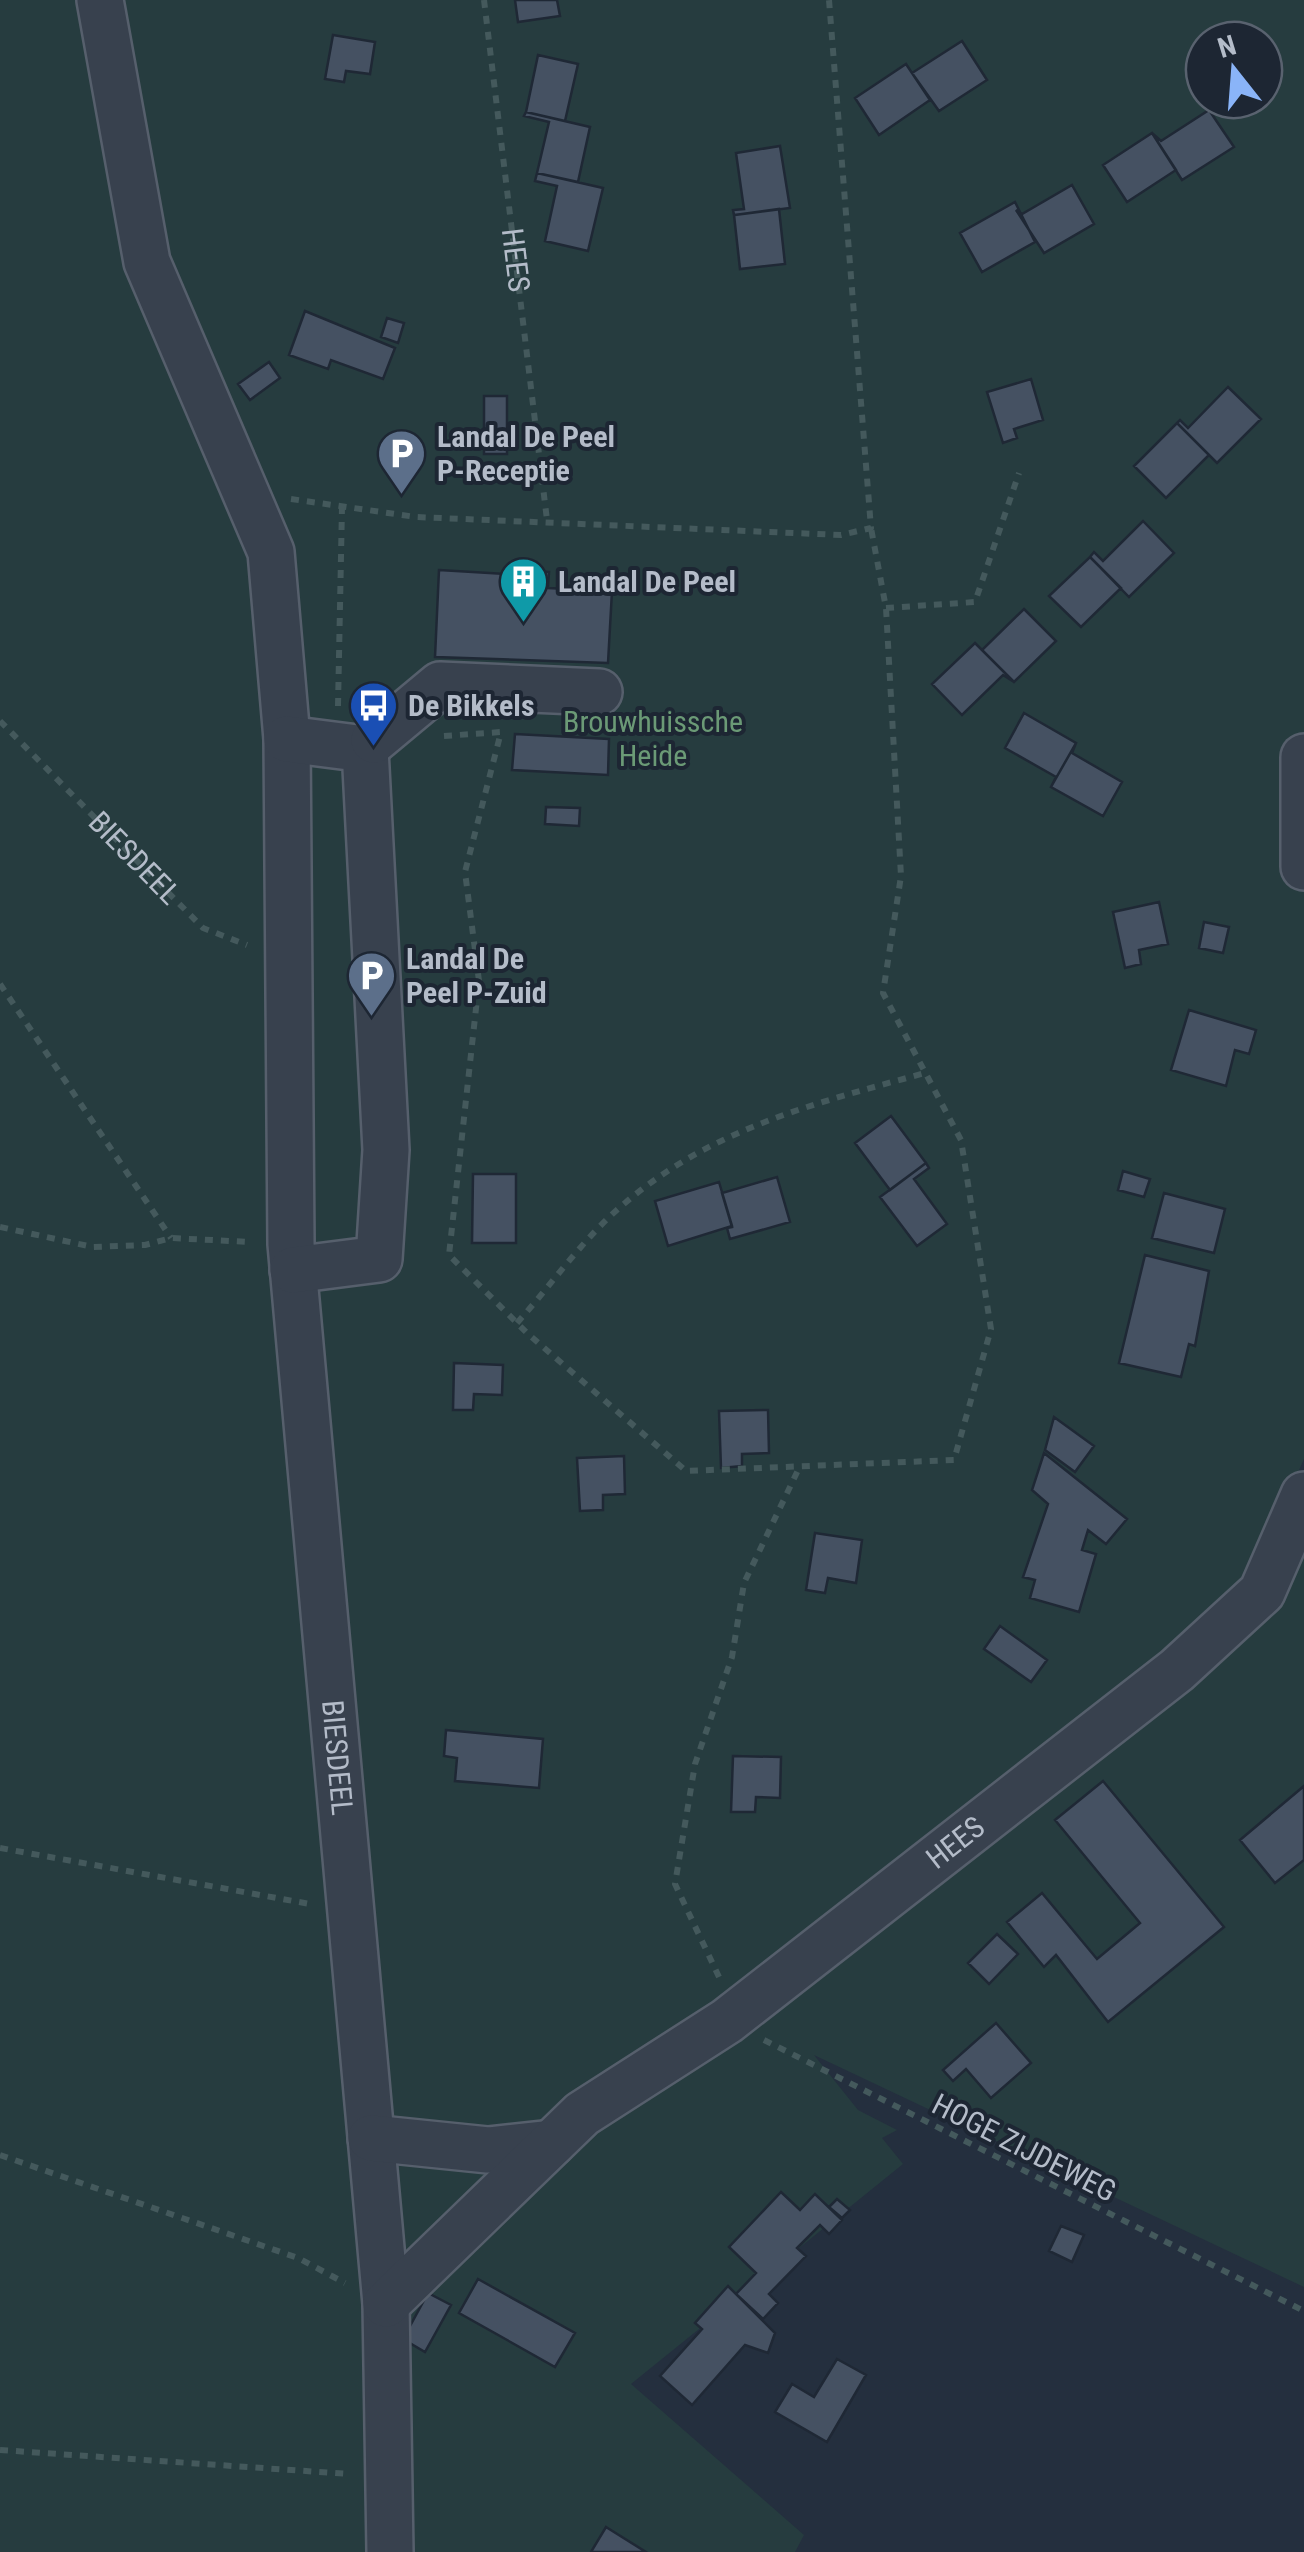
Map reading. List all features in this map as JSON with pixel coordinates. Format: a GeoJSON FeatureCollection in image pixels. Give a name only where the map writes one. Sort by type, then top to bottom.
{"type":"FeatureCollection","features":[{"type":"Feature","properties":{"kind":"street","name":"BIESDEEL"},"geometry":{"type":"LineString","coordinates":[[100,0],[147,262],[271,552],[287,739],[292,1257],[386,2304],[390,2552]]}},
{"type":"Feature","properties":{"kind":"street"},"geometry":{"type":"LineString","coordinates":[[287,739],[356,741],[440,685],[599,692]]}},
{"type":"Feature","properties":{"kind":"street"},"geometry":{"type":"LineString","coordinates":[[292,1257],[379,1259],[386,1150],[365,749],[356,741]]}},
{"type":"Feature","properties":{"kind":"street"},"geometry":{"type":"LineString","coordinates":[[1304,757],[1304,866]]}},
{"type":"Feature","properties":{"kind":"street","name":"HEES"},"geometry":{"type":"LineString","coordinates":[[386,2304],[582,2114],[726,2021],[1177,1670],[1262,1592],[1304,1496]]}},
{"type":"Feature","properties":{"kind":"street"},"geometry":{"type":"LineString","coordinates":[[371,2138],[488,2150],[552,2143]]}},
{"type":"Feature","properties":{"kind":"path","name":"HEES"},"geometry":{"type":"LineString","coordinates":[[484,0],[547,520]]}},
{"type":"Feature","properties":{"kind":"path"},"geometry":{"type":"LineString","coordinates":[[342,507],[356,741],[501,732],[465,872],[479,981],[449,1254],[517,1323],[686,1471],[954,1460],[991,1329],[961,1140],[883,994],[901,876],[886,608],[871,528],[829,0]]}},
{"type":"Feature","properties":{"kind":"path"},"geometry":{"type":"LineString","coordinates":[[886,608],[975,602],[1018,473]]}},
{"type":"Feature","properties":{"kind":"path"},"geometry":{"type":"LineString","coordinates":[[246,491],[416,517],[841,535],[871,528]]}},
{"type":"Feature","properties":{"kind":"path","name":"BIESDEEL"},"geometry":{"type":"LineString","coordinates":[[0,721],[203,928],[290,962]]}},
{"type":"Feature","properties":{"kind":"path"},"geometry":{"type":"LineString","coordinates":[[0,984],[171,1238]]}},
{"type":"Feature","properties":{"kind":"path"},"geometry":{"type":"LineString","coordinates":[[517,1323],[622,1204],[697,1149],[804,1106],[925,1073]]}},
{"type":"Feature","properties":{"kind":"path"},"geometry":{"type":"LineString","coordinates":[[0,1227],[92,1247],[144,1245],[171,1238],[292,1257]]}},
{"type":"Feature","properties":{"kind":"path"},"geometry":{"type":"LineString","coordinates":[[726,2021],[717,1966],[675,1884],[695,1764],[732,1657],[744,1583],[800,1466]]}},
{"type":"Feature","properties":{"kind":"path"},"geometry":{"type":"LineString","coordinates":[[0,1848],[350,1912]]}},
{"type":"Feature","properties":{"kind":"path","name":"HOGE ZIJDEWEG"},"geometry":{"type":"LineString","coordinates":[[726,2021],[1304,2311]]}},
{"type":"Feature","properties":{"kind":"path"},"geometry":{"type":"LineString","coordinates":[[0,2155],[298,2258],[386,2304]]}},
{"type":"Feature","properties":{"kind":"path"},"geometry":{"type":"LineString","coordinates":[[0,2450],[386,2477]]}},
{"type":"Feature","properties":{"kind":"green space","name":"Brouwhuissche Heide"},"geometry":{"type":"Polygon","coordinates":[[[0,0],[1304,0],[1304,1459],[1260,1557],[1213,1612],[926,1865],[1304,1534],[1304,2287],[814,2055],[858,2110],[897,2130],[882,2138],[903,2164],[631,2384],[804,2535],[795,2552],[0,2552],[0,0]]]}},
{"type":"Feature","properties":{"kind":"building"},"geometry":{"type":"Polygon","coordinates":[[[515,0],[557,0],[560,16],[518,22],[515,0]]]}},
{"type":"Feature","properties":{"kind":"building"},"geometry":{"type":"Polygon","coordinates":[[[333,35],[375,42],[370,74],[346,71],[344,82],[325,79],[333,35]]]}},
{"type":"Feature","properties":{"kind":"building"},"geometry":{"type":"Polygon","coordinates":[[[962,41],[987,80],[939,111],[912,73],[962,41]]]}},
{"type":"Feature","properties":{"kind":"building"},"geometry":{"type":"Polygon","coordinates":[[[538,55],[578,64],[565,121],[526,112],[538,55]]]}},
{"type":"Feature","properties":{"kind":"building"},"geometry":{"type":"Polygon","coordinates":[[[906,64],[930,100],[879,135],[855,98],[906,64]]]}},
{"type":"Feature","properties":{"kind":"building"},"geometry":{"type":"Polygon","coordinates":[[[526,112],[590,127],[578,182],[537,173],[549,122],[524,116],[526,112]]]}},
{"type":"Feature","properties":{"kind":"building"},"geometry":{"type":"Polygon","coordinates":[[[1194,120],[1216,120],[1234,147],[1182,180],[1152,133],[1161,141],[1194,120]]]}},
{"type":"Feature","properties":{"kind":"building"},"geometry":{"type":"Polygon","coordinates":[[[1152,133],[1176,170],[1127,202],[1103,165],[1152,133]]]}},
{"type":"Feature","properties":{"kind":"building"},"geometry":{"type":"Polygon","coordinates":[[[780,146],[790,208],[734,215],[733,210],[744,209],[736,153],[780,146]]]}},
{"type":"Feature","properties":{"kind":"building"},"geometry":{"type":"Polygon","coordinates":[[[537,173],[603,188],[588,251],[545,241],[557,186],[535,181],[537,173]]]}},
{"type":"Feature","properties":{"kind":"building"},"geometry":{"type":"Polygon","coordinates":[[[1072,185],[1094,224],[1044,253],[1016,210],[1022,214],[1072,185]]]}},
{"type":"Feature","properties":{"kind":"building"},"geometry":{"type":"Polygon","coordinates":[[[1015,202],[1035,242],[982,272],[960,233],[1015,202]]]}},
{"type":"Feature","properties":{"kind":"building"},"geometry":{"type":"Polygon","coordinates":[[[779,209],[785,264],[740,269],[734,215],[779,209]]]}},
{"type":"Feature","properties":{"kind":"building"},"geometry":{"type":"Polygon","coordinates":[[[305,311],[395,348],[383,379],[331,360],[328,369],[289,355],[305,311]]]}},
{"type":"Feature","properties":{"kind":"building"},"geometry":{"type":"Polygon","coordinates":[[[387,318],[404,323],[398,343],[381,337],[387,318]]]}},
{"type":"Feature","properties":{"kind":"building"},"geometry":{"type":"Polygon","coordinates":[[[269,362],[280,378],[250,400],[238,384],[269,362]]]}},
{"type":"Feature","properties":{"kind":"building"},"geometry":{"type":"Polygon","coordinates":[[[1031,379],[1043,420],[1014,429],[1017,438],[1003,443],[987,392],[1031,379]]]}},
{"type":"Feature","properties":{"kind":"building"},"geometry":{"type":"Polygon","coordinates":[[[1228,387],[1261,419],[1217,463],[1177,423],[1180,420],[1188,428],[1228,387]]]}},
{"type":"Feature","properties":{"kind":"building"},"geometry":{"type":"Polygon","coordinates":[[[484,396],[507,396],[507,454],[484,454],[484,396]]]}},
{"type":"Feature","properties":{"kind":"building"},"geometry":{"type":"Polygon","coordinates":[[[1177,423],[1209,455],[1166,498],[1134,466],[1177,423]]]}},
{"type":"Feature","properties":{"kind":"building"},"geometry":{"type":"Polygon","coordinates":[[[1143,521],[1174,553],[1129,597],[1090,557],[1094,552],[1103,561],[1143,521]]]}},
{"type":"Feature","properties":{"kind":"building"},"geometry":{"type":"Polygon","coordinates":[[[1090,557],[1121,588],[1081,627],[1049,596],[1090,557]]]}},
{"type":"Feature","properties":{"kind":"building","name":"Landal De Peel"},"geometry":{"type":"Polygon","coordinates":[[[439,570],[522,575],[522,570],[549,572],[548,588],[612,591],[608,663],[435,657],[439,570]]]}},
{"type":"Feature","properties":{"kind":"building"},"geometry":{"type":"Polygon","coordinates":[[[1024,609],[1056,641],[1014,682],[982,650],[1024,609]]]}},
{"type":"Feature","properties":{"kind":"building"},"geometry":{"type":"Polygon","coordinates":[[[975,643],[1014,682],[1003,675],[962,715],[932,684],[975,643]]]}},
{"type":"Feature","properties":{"kind":"building"},"geometry":{"type":"Polygon","coordinates":[[[1024,713],[1076,743],[1051,787],[1056,777],[1005,748],[1024,713]]]}},
{"type":"Feature","properties":{"kind":"building"},"geometry":{"type":"Polygon","coordinates":[[[515,734],[609,739],[608,775],[512,770],[515,734]]]}},
{"type":"Feature","properties":{"kind":"building"},"geometry":{"type":"Polygon","coordinates":[[[1076,743],[1072,753],[1122,782],[1103,816],[1051,787],[1076,743]]]}},
{"type":"Feature","properties":{"kind":"building"},"geometry":{"type":"Polygon","coordinates":[[[546,807],[580,808],[579,826],[545,824],[546,807]]]}},
{"type":"Feature","properties":{"kind":"building"},"geometry":{"type":"Polygon","coordinates":[[[1159,902],[1168,944],[1139,950],[1141,964],[1125,968],[1113,912],[1159,902]]]}},
{"type":"Feature","properties":{"kind":"building"},"geometry":{"type":"Polygon","coordinates":[[[1204,922],[1229,927],[1223,953],[1199,948],[1204,922]]]}},
{"type":"Feature","properties":{"kind":"building"},"geometry":{"type":"Polygon","coordinates":[[[1189,1010],[1256,1030],[1249,1054],[1235,1050],[1226,1086],[1171,1070],[1189,1010]]]}},
{"type":"Feature","properties":{"kind":"building"},"geometry":{"type":"Polygon","coordinates":[[[891,1116],[926,1163],[890,1190],[855,1143],[891,1116]]]}},
{"type":"Feature","properties":{"kind":"building"},"geometry":{"type":"Polygon","coordinates":[[[926,1163],[929,1168],[914,1179],[947,1224],[917,1246],[880,1197],[926,1163]]]}},
{"type":"Feature","properties":{"kind":"building"},"geometry":{"type":"Polygon","coordinates":[[[1123,1171],[1150,1179],[1144,1197],[1118,1190],[1123,1171]]]}},
{"type":"Feature","properties":{"kind":"building"},"geometry":{"type":"Polygon","coordinates":[[[473,1174],[516,1174],[516,1243],[472,1243],[473,1174]]]}},
{"type":"Feature","properties":{"kind":"building"},"geometry":{"type":"Polygon","coordinates":[[[777,1177],[790,1222],[730,1239],[727,1228],[732,1227],[722,1193],[777,1177]]]}},
{"type":"Feature","properties":{"kind":"building"},"geometry":{"type":"Polygon","coordinates":[[[719,1182],[732,1226],[668,1246],[655,1201],[719,1182]]]}},
{"type":"Feature","properties":{"kind":"building"},"geometry":{"type":"Polygon","coordinates":[[[1164,1193],[1225,1209],[1214,1253],[1152,1238],[1164,1193]]]}},
{"type":"Feature","properties":{"kind":"building"},"geometry":{"type":"Polygon","coordinates":[[[1145,1255],[1209,1271],[1195,1346],[1189,1344],[1181,1377],[1119,1363],[1145,1255]]]}},
{"type":"Feature","properties":{"kind":"building"},"geometry":{"type":"Polygon","coordinates":[[[454,1363],[503,1365],[502,1395],[474,1394],[473,1410],[453,1410],[454,1363]]]}},
{"type":"Feature","properties":{"kind":"building"},"geometry":{"type":"Polygon","coordinates":[[[768,1410],[769,1453],[742,1454],[742,1466],[721,1468],[719,1411],[768,1410]]]}},
{"type":"Feature","properties":{"kind":"building"},"geometry":{"type":"Polygon","coordinates":[[[1054,1417],[1094,1446],[1075,1472],[1045,1450],[1054,1417]]]}},
{"type":"Feature","properties":{"kind":"building"},"geometry":{"type":"Polygon","coordinates":[[[1044,1453],[1127,1519],[1106,1544],[1088,1530],[1082,1550],[1096,1554],[1079,1612],[1030,1598],[1035,1580],[1023,1577],[1048,1504],[1032,1490],[1044,1453]]]}},
{"type":"Feature","properties":{"kind":"building"},"geometry":{"type":"Polygon","coordinates":[[[624,1456],[625,1494],[603,1495],[603,1510],[580,1511],[577,1458],[624,1456]]]}},
{"type":"Feature","properties":{"kind":"building"},"geometry":{"type":"Polygon","coordinates":[[[815,1533],[862,1540],[856,1583],[828,1578],[825,1593],[806,1590],[815,1533]]]}},
{"type":"Feature","properties":{"kind":"building"},"geometry":{"type":"Polygon","coordinates":[[[1000,1626],[1047,1660],[1031,1682],[984,1649],[1000,1626]]]}},
{"type":"Feature","properties":{"kind":"building"},"geometry":{"type":"Polygon","coordinates":[[[446,1730],[543,1739],[539,1788],[455,1781],[457,1758],[444,1756],[446,1730]]]}},
{"type":"Feature","properties":{"kind":"building"},"geometry":{"type":"Polygon","coordinates":[[[733,1756],[781,1757],[780,1798],[756,1797],[755,1812],[731,1812],[733,1756]]]}},
{"type":"Feature","properties":{"kind":"building"},"geometry":{"type":"Polygon","coordinates":[[[1103,1781],[1224,1927],[1108,2022],[1056,1955],[1044,1967],[1007,1922],[1042,1893],[1097,1959],[1140,1923],[1055,1820],[1103,1781]]]}},
{"type":"Feature","properties":{"kind":"building"},"geometry":{"type":"Polygon","coordinates":[[[1304,1786],[1304,1860],[1275,1883],[1240,1840],[1304,1786]]]}},
{"type":"Feature","properties":{"kind":"building"},"geometry":{"type":"Polygon","coordinates":[[[997,1934],[1018,1954],[989,1984],[968,1963],[997,1934]]]}},
{"type":"Feature","properties":{"kind":"building"},"geometry":{"type":"Polygon","coordinates":[[[996,2023],[1031,2063],[991,2098],[966,2069],[953,2081],[943,2070],[996,2023]]]}},
{"type":"Feature","properties":{"kind":"building"},"geometry":{"type":"Polygon","coordinates":[[[781,2192],[800,2210],[815,2194],[842,2220],[829,2234],[820,2225],[797,2248],[806,2256],[769,2294],[778,2303],[763,2319],[736,2294],[756,2273],[729,2247],[781,2192]]]}},
{"type":"Feature","properties":{"kind":"building"},"geometry":{"type":"Polygon","coordinates":[[[837,2199],[850,2210],[842,2218],[829,2207],[837,2199]]]}},
{"type":"Feature","properties":{"kind":"building"},"geometry":{"type":"Polygon","coordinates":[[[1061,2226],[1084,2235],[1072,2262],[1049,2251],[1061,2226]]]}},
{"type":"Feature","properties":{"kind":"building"},"geometry":{"type":"Polygon","coordinates":[[[478,2279],[575,2333],[555,2367],[459,2313],[478,2279]]]}},
{"type":"Feature","properties":{"kind":"building"},"geometry":{"type":"Polygon","coordinates":[[[728,2286],[775,2333],[768,2353],[745,2345],[692,2405],[660,2376],[702,2329],[695,2323],[728,2286]]]}},
{"type":"Feature","properties":{"kind":"building"},"geometry":{"type":"Polygon","coordinates":[[[428,2293],[451,2305],[425,2352],[403,2339],[428,2293]]]}},
{"type":"Feature","properties":{"kind":"building"},"geometry":{"type":"Polygon","coordinates":[[[837,2359],[866,2375],[827,2442],[775,2412],[792,2384],[814,2397],[837,2359]]]}},
{"type":"Feature","properties":{"kind":"building"},"geometry":{"type":"Polygon","coordinates":[[[606,2527],[646,2552],[591,2552],[606,2527]]]}},
{"type":"Feature","properties":{"kind":"place","name":"Landal De Peel P-Receptie"},"geometry":{"type":"Point","coordinates":[402,496]}},
{"type":"Feature","properties":{"kind":"place","name":"Landal De Peel"},"geometry":{"type":"Point","coordinates":[523,624]}},
{"type":"Feature","properties":{"kind":"place","name":"De Bikkels"},"geometry":{"type":"Point","coordinates":[373,748]}},
{"type":"Feature","properties":{"kind":"place","name":"Landal De Peel P-Zuid"},"geometry":{"type":"Point","coordinates":[371,1018]}}]}
